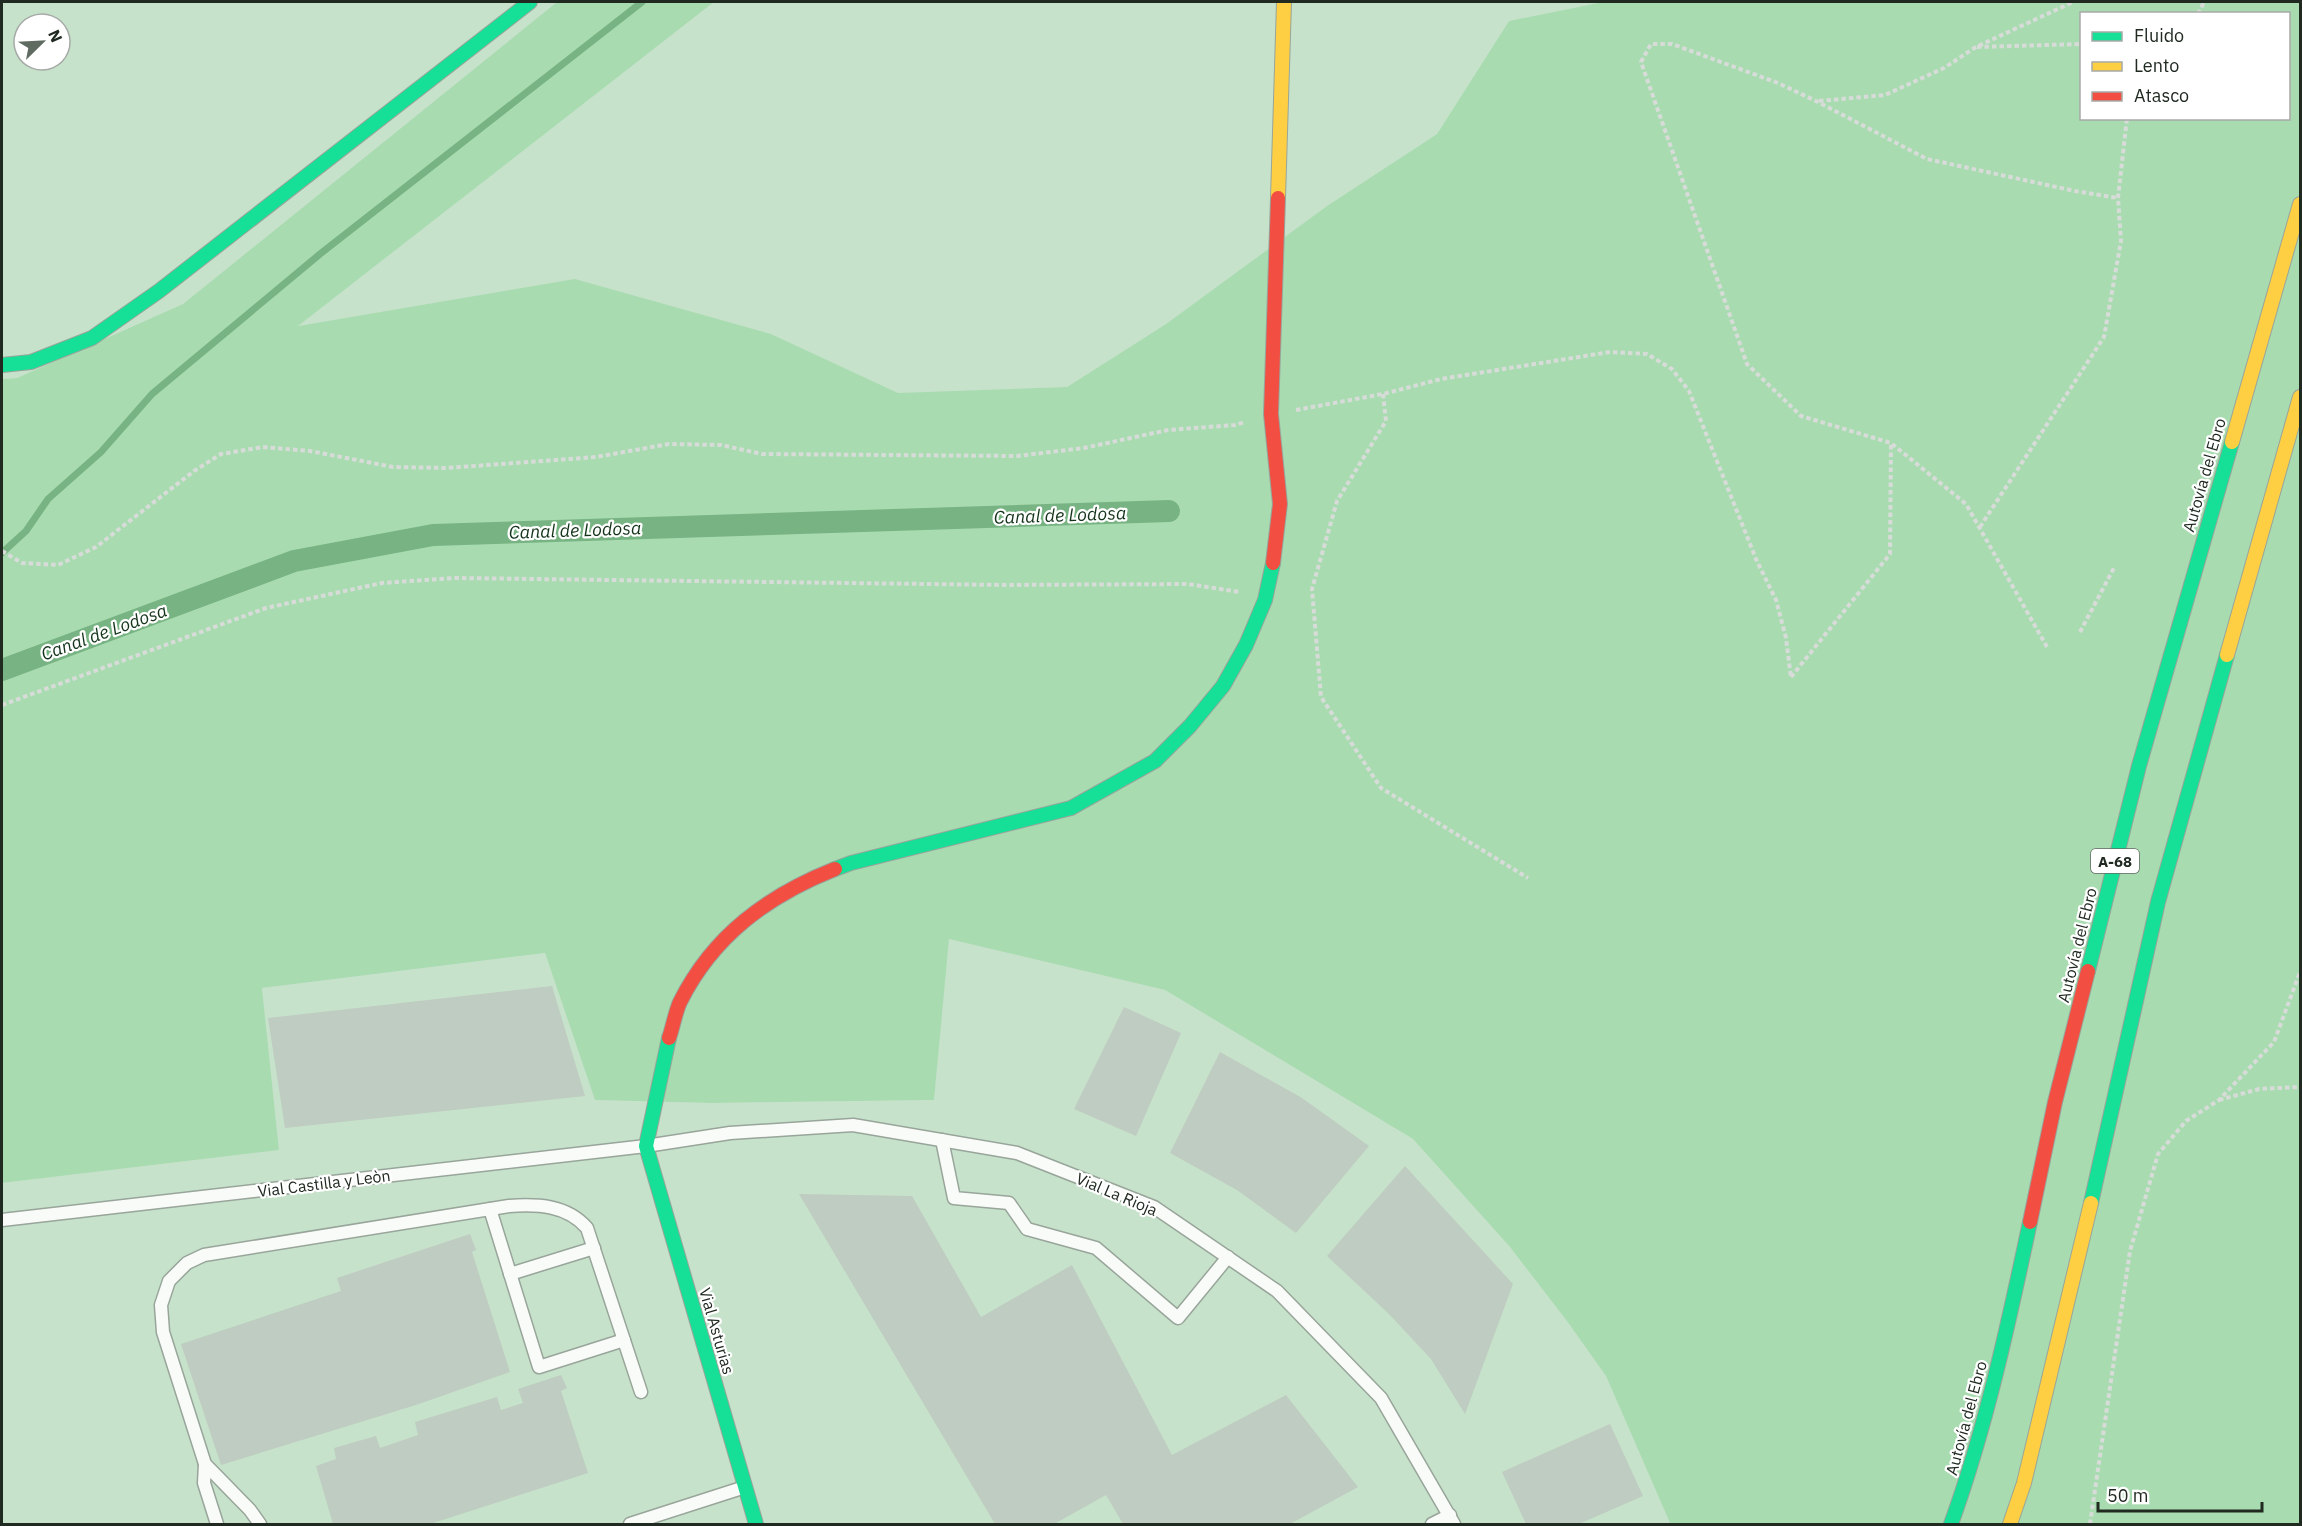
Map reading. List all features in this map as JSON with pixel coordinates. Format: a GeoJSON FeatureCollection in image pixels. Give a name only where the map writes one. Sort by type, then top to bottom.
{"type":"FeatureCollection","features":[{"type":"Feature","properties":{"kind":"main road"},"geometry":{"type":"LineString","coordinates":[[2,365],[31,362],[92,338],[101,332],[159,291],[530,2]]}},
{"type":"Feature","properties":{"kind":"main road"},"geometry":{"type":"LineString","coordinates":[[646,1146],[665,1054],[679,1004],[702,964],[753,913],[804,882],[851,863],[1071,808],[1117,784],[1155,761],[1190,726],[1223,686],[1246,645],[1265,600],[1274,559],[1280,504],[1271,414],[1284,2]]}},
{"type":"Feature","properties":{"kind":"main road","name":"Autovía del Ebro"},"geometry":{"type":"LineString","coordinates":[[1951,1524],[1968,1477],[2014,1293],[2055,1102],[2139,766],[2301,204]]}},
{"type":"Feature","properties":{"kind":"main road"},"geometry":{"type":"LineString","coordinates":[[2010,1524],[2024,1483],[2074,1276],[2158,902],[2301,396]]}},
{"type":"Feature","properties":{"kind":"main road","name":"Vial Asturias"},"geometry":{"type":"LineString","coordinates":[[646,1146],[756,1524]]}},
{"type":"Feature","properties":{"kind":"lane","name":"Vial La Rioja"},"geometry":{"type":"LineString","coordinates":[[646,1146],[730,1133],[853,1125],[1017,1153],[1154,1207],[1277,1291],[1381,1398],[1452,1520]]}},
{"type":"Feature","properties":{"kind":"lane"},"geometry":{"type":"LineString","coordinates":[[942,1140],[954,1198],[1009,1203],[1028,1229],[1096,1248],[1178,1318],[1228,1257]]}},
{"type":"Feature","properties":{"kind":"lane","name":"Vial Castilla y Leòn"},"geometry":{"type":"LineString","coordinates":[[2,1220],[646,1146]]}},
{"type":"Feature","properties":{"kind":"lane"},"geometry":{"type":"LineString","coordinates":[[217,1524],[204,1483],[205,1464],[163,1332],[162,1305],[169,1281],[187,1263],[204,1256],[529,1204],[565,1211],[578,1218],[587,1228],[641,1392]]}},
{"type":"Feature","properties":{"kind":"lane"},"geometry":{"type":"LineString","coordinates":[[490,1209],[539,1367],[624,1340]]}},
{"type":"Feature","properties":{"kind":"lane"},"geometry":{"type":"LineString","coordinates":[[510,1274],[594,1248]]}},
{"type":"Feature","properties":{"kind":"lane"},"geometry":{"type":"LineString","coordinates":[[205,1464],[260,1524]]}},
{"type":"Feature","properties":{"kind":"lane"},"geometry":{"type":"LineString","coordinates":[[630,1524],[745,1487]]}},
{"type":"Feature","properties":{"kind":"lane"},"geometry":{"type":"LineString","coordinates":[[1432,1524],[1452,1520]]}},
{"type":"Feature","properties":{"kind":"path"},"geometry":{"type":"LineString","coordinates":[[1818,102],[1885,94],[1944,68],[1976,47],[2073,2]]}},
{"type":"Feature","properties":{"kind":"path"},"geometry":{"type":"LineString","coordinates":[[2047,647],[1966,504],[1891,443],[1801,416],[1747,364],[1641,62],[1650,44],[1672,44],[1778,83],[1927,159],[2118,198]]}},
{"type":"Feature","properties":{"kind":"path"},"geometry":{"type":"LineString","coordinates":[[1976,47],[2080,44]]}},
{"type":"Feature","properties":{"kind":"path"},"geometry":{"type":"LineString","coordinates":[[1980,527],[2104,337],[2121,241],[2118,198],[2127,120]]}},
{"type":"Feature","properties":{"kind":"path"},"geometry":{"type":"LineString","coordinates":[[2,552],[22,563],[58,565],[96,547],[194,471],[222,454],[263,447],[310,451],[393,467],[436,468],[596,457],[669,444],[721,445],[762,454],[1017,456],[1084,448],[1168,430],[1234,425],[1271,414],[1383,394],[1441,379],[1610,352],[1647,354],[1672,369],[1689,391],[1756,559],[1776,600],[1786,638],[1791,678],[1890,554],[1891,443]]}},
{"type":"Feature","properties":{"kind":"path"},"geometry":{"type":"LineString","coordinates":[[1383,394],[1386,421],[1337,501],[1312,589],[1321,698],[1382,788],[1528,878]]}},
{"type":"Feature","properties":{"kind":"path"},"geometry":{"type":"LineString","coordinates":[[2080,632],[2115,566]]}},
{"type":"Feature","properties":{"kind":"path"},"geometry":{"type":"LineString","coordinates":[[2,705],[266,608],[382,583],[455,578],[1005,585],[1188,584],[1238,592],[1265,600]]}},
{"type":"Feature","properties":{"kind":"path"},"geometry":{"type":"LineString","coordinates":[[2090,1524],[2130,1251],[2158,1154],[2186,1121],[2219,1100],[2274,1042],[2301,972]]}},
{"type":"Feature","properties":{"kind":"path"},"geometry":{"type":"LineString","coordinates":[[2219,1100],[2259,1089],[2301,1087]]}},
{"type":"Feature","properties":{"kind":"shaded area"},"geometry":{"type":"Polygon","coordinates":[[[2,2],[557,2],[183,304],[17,378],[2,379],[2,2]]]}},
{"type":"Feature","properties":{"kind":"shaded area"},"geometry":{"type":"Polygon","coordinates":[[[714,2],[1603,2],[1509,21],[1437,134],[1327,206],[1166,324],[1067,387],[898,394],[771,334],[575,280],[297,326],[714,2]]]}},
{"type":"Feature","properties":{"kind":"shaded area"},"geometry":{"type":"Polygon","coordinates":[[[948,938],[1165,990],[1413,1139],[1537,1277],[1606,1376],[1670,1523],[2,1524],[2,1183],[279,1150],[262,988],[545,953],[595,1100],[711,1103],[934,1100],[948,938]]]}},
{"type":"Feature","properties":{"kind":"green space"},"geometry":{"type":"Polygon","coordinates":[[[557,2],[714,2],[298,326],[575,279],[771,334],[898,393],[1067,387],[1166,324],[1327,206],[1437,134],[1509,21],[1603,2],[2300,2],[2300,1524],[1667,1524],[1670,1523],[1606,1376],[1510,1247],[1413,1139],[1165,990],[949,939],[934,1100],[711,1103],[595,1100],[545,953],[262,988],[279,1150],[2,1183],[2,379],[17,378],[183,304],[557,2]]]}},
{"type":"Feature","properties":{"kind":"building"},"geometry":{"type":"Polygon","coordinates":[[[552,986],[585,1096],[285,1128],[268,1018],[552,986]]]}},
{"type":"Feature","properties":{"kind":"building"},"geometry":{"type":"Polygon","coordinates":[[[1124,1007],[1181,1033],[1136,1136],[1074,1109],[1124,1007]]]}},
{"type":"Feature","properties":{"kind":"building"},"geometry":{"type":"Polygon","coordinates":[[[1220,1052],[1302,1098],[1369,1146],[1296,1233],[1237,1190],[1170,1153],[1220,1052]]]}},
{"type":"Feature","properties":{"kind":"building"},"geometry":{"type":"Polygon","coordinates":[[[1405,1166],[1513,1284],[1465,1414],[1431,1359],[1389,1314],[1327,1256],[1405,1166]]]}},
{"type":"Feature","properties":{"kind":"building"},"geometry":{"type":"Polygon","coordinates":[[[799,1194],[912,1196],[981,1317],[1072,1265],[1172,1455],[1286,1395],[1358,1487],[1290,1524],[1123,1524],[1106,1495],[1054,1524],[995,1524],[799,1194]]]}},
{"type":"Feature","properties":{"kind":"building"},"geometry":{"type":"Polygon","coordinates":[[[470,1234],[476,1250],[472,1252],[510,1372],[416,1405],[221,1465],[181,1344],[341,1291],[337,1278],[470,1234]]]}},
{"type":"Feature","properties":{"kind":"building"},"geometry":{"type":"Polygon","coordinates":[[[561,1375],[567,1388],[561,1391],[588,1473],[430,1524],[333,1524],[316,1466],[336,1459],[334,1448],[376,1436],[380,1448],[418,1435],[415,1422],[497,1397],[501,1410],[523,1403],[518,1389],[561,1375]]]}},
{"type":"Feature","properties":{"kind":"building"},"geometry":{"type":"Polygon","coordinates":[[[1610,1424],[1643,1496],[1579,1524],[1526,1524],[1502,1472],[1610,1424]]]}},
{"type":"Feature","properties":{"kind":"waterway"},"geometry":{"type":"LineString","coordinates":[[2,553],[26,531],[48,499],[101,452],[152,394],[320,254],[642,2]]}},
{"type":"Feature","properties":{"kind":"waterway","name":"Canal de Lodosa"},"geometry":{"type":"LineString","coordinates":[[2,670],[294,561],[433,535],[1169,511]]}},
{"type":"Feature","properties":{"kind":"traffic: fast"},"geometry":{"type":"LineString","coordinates":[[2,365],[31,362],[92,338],[159,291],[530,2]]}},
{"type":"Feature","properties":{"kind":"traffic: fast"},"geometry":{"type":"LineString","coordinates":[[2088,971],[2139,766],[2232,442]]}},
{"type":"Feature","properties":{"kind":"traffic: fast"},"geometry":{"type":"LineString","coordinates":[[835,869],[851,863],[1071,808],[1155,761],[1190,726],[1223,686],[1246,645],[1265,600],[1273,563]]}},
{"type":"Feature","properties":{"kind":"traffic: fast"},"geometry":{"type":"LineString","coordinates":[[2091,1203],[2158,902],[2227,655]]}},
{"type":"Feature","properties":{"kind":"traffic: fast"},"geometry":{"type":"LineString","coordinates":[[669,1038],[646,1146],[756,1524]]}},
{"type":"Feature","properties":{"kind":"traffic: fast"},"geometry":{"type":"LineString","coordinates":[[1951,1524],[1986,1412],[2030,1222]]}},
{"type":"Feature","properties":{"kind":"traffic: slow"},"geometry":{"type":"LineString","coordinates":[[1278,198],[1284,2]]}},
{"type":"Feature","properties":{"kind":"traffic: slow"},"geometry":{"type":"LineString","coordinates":[[2232,442],[2300,204]]}},
{"type":"Feature","properties":{"kind":"traffic: slow"},"geometry":{"type":"LineString","coordinates":[[2227,655],[2300,397]]}},
{"type":"Feature","properties":{"kind":"traffic: slow"},"geometry":{"type":"LineString","coordinates":[[2010,1524],[2024,1483],[2091,1203]]}},
{"type":"Feature","properties":{"kind":"traffic: jam"},"geometry":{"type":"LineString","coordinates":[[1273,563],[1280,504],[1271,414],[1278,198]]}},
{"type":"Feature","properties":{"kind":"traffic: jam"},"geometry":{"type":"LineString","coordinates":[[669,1038],[680,1002],[693,978],[726,938],[744,921],[787,892],[835,869]]}},
{"type":"Feature","properties":{"kind":"traffic: jam"},"geometry":{"type":"LineString","coordinates":[[2030,1222],[2055,1102],[2088,971]]}}]}
